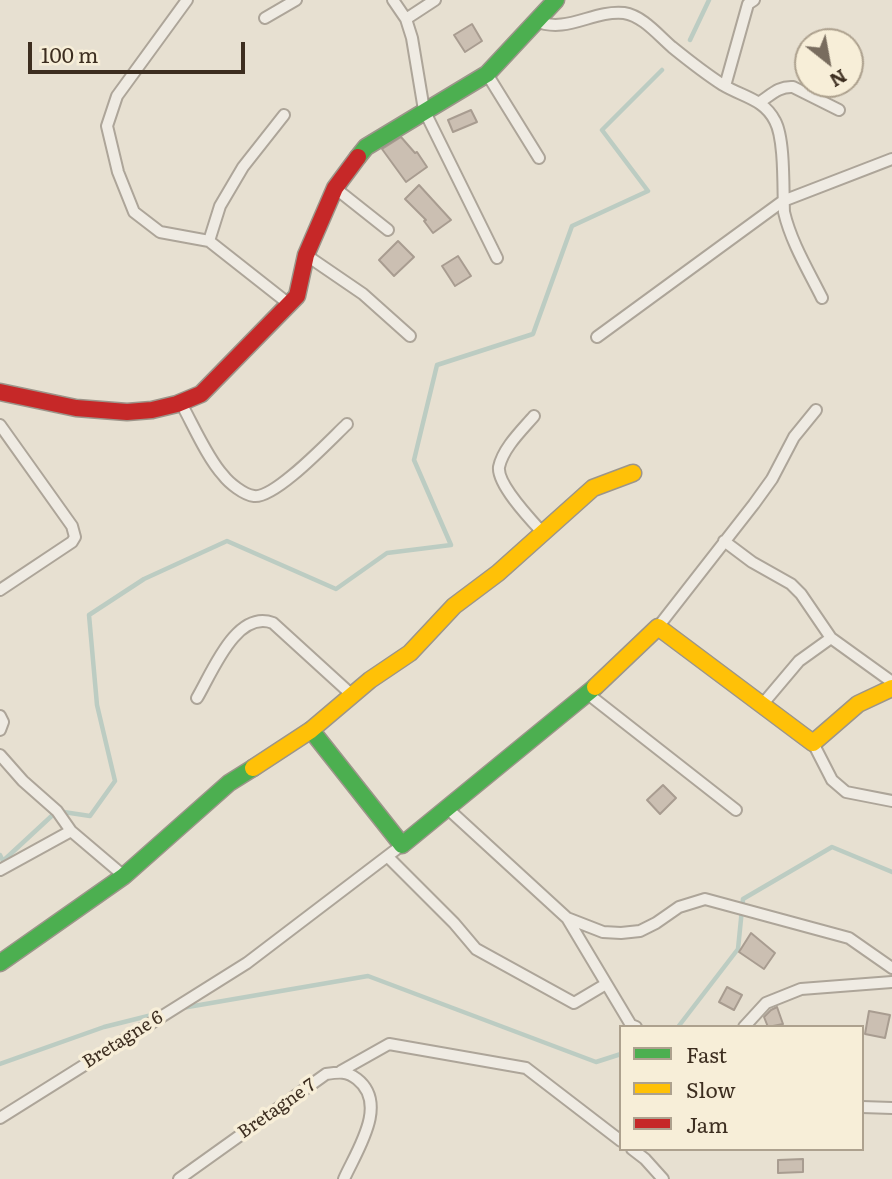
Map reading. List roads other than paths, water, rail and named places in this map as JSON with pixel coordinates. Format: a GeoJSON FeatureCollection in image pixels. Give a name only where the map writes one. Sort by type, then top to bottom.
{"type":"FeatureCollection","features":[{"type":"Feature","properties":{"kind":"street"},"geometry":{"type":"LineString","coordinates":[[187,0],[117,96],[107,126],[118,172],[134,212],[160,232],[209,242],[289,304]]}},
{"type":"Feature","properties":{"kind":"street"},"geometry":{"type":"LineString","coordinates":[[265,18],[296,0]]}},
{"type":"Feature","properties":{"kind":"street"},"geometry":{"type":"LineString","coordinates":[[393,0],[405,19],[412,38],[424,110],[497,258]]}},
{"type":"Feature","properties":{"kind":"street"},"geometry":{"type":"LineString","coordinates":[[405,19],[435,0]]}},
{"type":"Feature","properties":{"kind":"street"},"geometry":{"type":"LineString","coordinates":[[0,392],[81,411],[136,412],[182,405],[201,394],[297,296],[306,255],[335,188],[366,147],[424,110],[487,75],[556,0]]}},
{"type":"Feature","properties":{"kind":"street"},"geometry":{"type":"LineString","coordinates":[[725,86],[748,4],[754,0]]}},
{"type":"Feature","properties":{"kind":"street"},"geometry":{"type":"LineString","coordinates":[[535,22],[558,27],[607,14],[628,14],[638,18],[725,86],[760,102],[772,116],[780,136],[784,212],[791,236],[822,298]]}},
{"type":"Feature","properties":{"kind":"street"},"geometry":{"type":"LineString","coordinates":[[487,75],[540,158]]}},
{"type":"Feature","properties":{"kind":"street"},"geometry":{"type":"LineString","coordinates":[[760,102],[785,86],[793,87],[839,110]]}},
{"type":"Feature","properties":{"kind":"street"},"geometry":{"type":"LineString","coordinates":[[209,242],[220,206],[243,167],[284,116]]}},
{"type":"Feature","properties":{"kind":"street"},"geometry":{"type":"LineString","coordinates":[[597,337],[783,201],[892,159]]}},
{"type":"Feature","properties":{"kind":"street"},"geometry":{"type":"LineString","coordinates":[[335,188],[388,230]]}},
{"type":"Feature","properties":{"kind":"street"},"geometry":{"type":"LineString","coordinates":[[306,255],[363,294],[410,336]]}},
{"type":"Feature","properties":{"kind":"street"},"geometry":{"type":"LineString","coordinates":[[182,405],[222,474],[241,491],[253,496],[268,494],[287,480],[347,424]]}},
{"type":"Feature","properties":{"kind":"street"},"geometry":{"type":"LineString","coordinates":[[311,730],[402,845],[588,694],[658,626],[754,505],[772,479],[794,438],[816,410]]}},
{"type":"Feature","properties":{"kind":"street"},"geometry":{"type":"LineString","coordinates":[[534,416],[506,453],[499,465],[499,473],[522,509],[541,532]]}},
{"type":"Feature","properties":{"kind":"street"},"geometry":{"type":"LineString","coordinates":[[0,425],[72,526],[75,537],[72,542],[4,587],[0,573]]}},
{"type":"Feature","properties":{"kind":"street"},"geometry":{"type":"LineString","coordinates":[[0,963],[124,876],[229,783],[311,730],[370,680],[410,653],[454,606],[498,573],[593,488],[633,473]]}},
{"type":"Feature","properties":{"kind":"street"},"geometry":{"type":"LineString","coordinates":[[724,541],[752,562],[791,584],[831,638],[892,682]]}},
{"type":"Feature","properties":{"kind":"street"},"geometry":{"type":"LineString","coordinates":[[197,698],[236,632],[263,619],[273,623],[352,695]]}},
{"type":"Feature","properties":{"kind":"street"},"geometry":{"type":"LineString","coordinates":[[658,626],[813,743],[839,788],[846,792],[892,801]]}},
{"type":"Feature","properties":{"kind":"street"},"geometry":{"type":"LineString","coordinates":[[761,706],[793,666],[831,638]]}},
{"type":"Feature","properties":{"kind":"street"},"geometry":{"type":"LineString","coordinates":[[813,743],[858,704],[892,688]]}},
{"type":"Feature","properties":{"kind":"street"},"geometry":{"type":"LineString","coordinates":[[588,694],[736,810]]}},
{"type":"Feature","properties":{"kind":"street"},"geometry":{"type":"LineString","coordinates":[[0,716],[3,722],[0,730]]}},
{"type":"Feature","properties":{"kind":"street"},"geometry":{"type":"LineString","coordinates":[[0,755],[23,781],[57,811],[71,831],[124,876]]}},
{"type":"Feature","properties":{"kind":"street"},"geometry":{"type":"LineString","coordinates":[[447,808],[567,918],[631,1025]]}},
{"type":"Feature","properties":{"kind":"street"},"geometry":{"type":"LineString","coordinates":[[0,870],[71,831]]}},
{"type":"Feature","properties":{"kind":"street","name":"Bretagne 6"},"geometry":{"type":"LineString","coordinates":[[0,1118],[247,963],[402,845]]}},
{"type":"Feature","properties":{"kind":"street"},"geometry":{"type":"LineString","coordinates":[[388,857],[476,948],[574,1003],[606,984]]}},
{"type":"Feature","properties":{"kind":"street"},"geometry":{"type":"LineString","coordinates":[[567,918],[603,932],[640,931],[679,907],[705,899],[849,938],[892,968]]}},
{"type":"Feature","properties":{"kind":"street"},"geometry":{"type":"LineString","coordinates":[[746,1025],[766,1003],[801,989],[892,982]]}},
{"type":"Feature","properties":{"kind":"street","name":"Bretagne 7"},"geometry":{"type":"LineString","coordinates":[[179,1179],[326,1074],[341,1071],[389,1044],[526,1068],[619,1139]]}},
{"type":"Feature","properties":{"kind":"street"},"geometry":{"type":"LineString","coordinates":[[341,1071],[362,1083],[369,1093],[372,1105],[370,1120],[344,1179]]}},
{"type":"Feature","properties":{"kind":"street"},"geometry":{"type":"LineString","coordinates":[[864,1107],[892,1108]]}},
{"type":"Feature","properties":{"kind":"street"},"geometry":{"type":"LineString","coordinates":[[635,1151],[663,1179]]}},
{"type":"Feature","properties":{"kind":"waterway"},"geometry":{"type":"LineString","coordinates":[[690,40],[709,0]]}},
{"type":"Feature","properties":{"kind":"waterway"},"geometry":{"type":"LineString","coordinates":[[0,855],[3,861],[57,811],[90,816],[115,781],[97,705],[89,615],[144,579],[227,541],[336,589],[387,553],[451,545],[414,460],[437,365],[533,334],[572,226],[648,191],[602,130],[662,70]]}},
{"type":"Feature","properties":{"kind":"waterway"},"geometry":{"type":"LineString","coordinates":[[680,1025],[738,949],[743,899],[832,847],[892,872]]}},
{"type":"Feature","properties":{"kind":"waterway"},"geometry":{"type":"LineString","coordinates":[[182,1008],[368,976],[596,1062],[619,1055]]}},
{"type":"Feature","properties":{"kind":"waterway"},"geometry":{"type":"LineString","coordinates":[[0,1064],[104,1027],[160,1013]]}}]}
